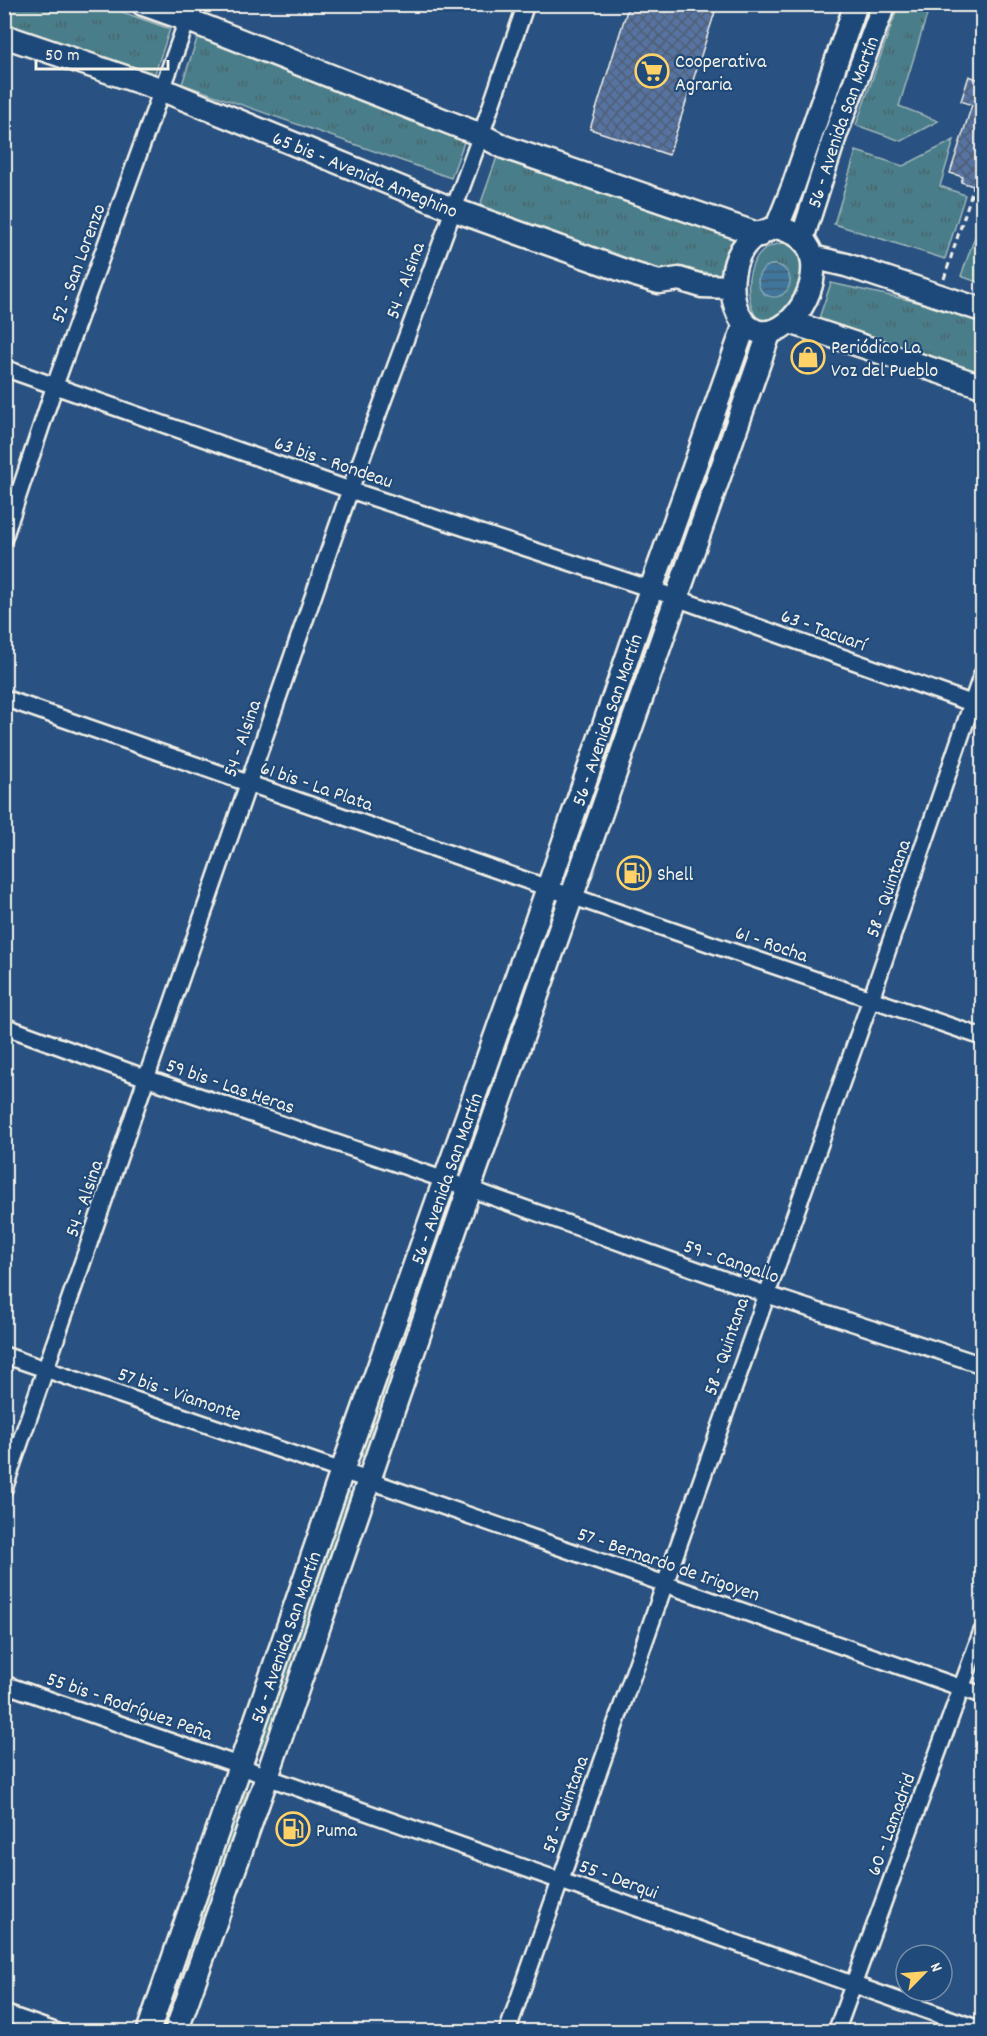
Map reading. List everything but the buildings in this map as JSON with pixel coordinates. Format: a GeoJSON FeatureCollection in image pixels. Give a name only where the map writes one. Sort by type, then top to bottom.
{"type":"FeatureCollection","features":[{"type":"Feature","properties":{"kind":"main road"},"geometry":{"type":"LineString","coordinates":[[143,4],[191,12],[481,135],[504,147],[768,231],[792,232],[807,248],[846,265],[982,310]]}},
{"type":"Feature","properties":{"kind":"main road","name":"56 - Avenida San Martín"},"geometry":{"type":"LineString","coordinates":[[768,231],[856,4]]}},
{"type":"Feature","properties":{"kind":"main road","name":"56 - Avenida San Martín"},"geometry":{"type":"LineString","coordinates":[[807,248],[835,136],[884,4]]}},
{"type":"Feature","properties":{"kind":"main road","name":"65 bis - Avenida Ameghino"},"geometry":{"type":"LineString","coordinates":[[4,36],[163,90],[452,209],[659,282],[679,279],[702,286],[732,287]]}},
{"type":"Feature","properties":{"kind":"main road"},"geometry":{"type":"LineString","coordinates":[[768,231],[752,238],[742,250],[734,268],[732,287],[735,306],[745,324],[751,329],[762,333],[779,330],[790,322],[802,306],[813,274],[807,248]]}},
{"type":"Feature","properties":{"kind":"main road"},"geometry":{"type":"LineString","coordinates":[[790,322],[982,386]]}},
{"type":"Feature","properties":{"kind":"main road","name":"56 - Avenida San Martín"},"geometry":{"type":"LineString","coordinates":[[148,2031],[745,324]]}},
{"type":"Feature","properties":{"kind":"main road","name":"56 - Avenida San Martín"},"geometry":{"type":"LineString","coordinates":[[176,2031],[267,1777],[767,332]]}},
{"type":"Feature","properties":{"kind":"street","name":"54 - Alsina"},"geometry":{"type":"LineString","coordinates":[[4,1488],[350,490],[481,135],[526,4]]}},
{"type":"Feature","properties":{"kind":"street","name":"52 - San Lorenzo"},"geometry":{"type":"LineString","coordinates":[[4,538],[55,385],[191,12]]}},
{"type":"Feature","properties":{"kind":"street","name":"63 bis - Rondeau"},"geometry":{"type":"LineString","coordinates":[[4,368],[350,490],[651,589]]}},
{"type":"Feature","properties":{"kind":"street","name":"63 - Tacuarí"},"geometry":{"type":"LineString","coordinates":[[651,589],[977,706]]}},
{"type":"Feature","properties":{"kind":"street","name":"58 - Quintana"},"geometry":{"type":"LineString","coordinates":[[507,2031],[765,1294],[977,706],[982,674]]}},
{"type":"Feature","properties":{"kind":"street","name":"61 bis - La Plata"},"geometry":{"type":"LineString","coordinates":[[4,698],[548,888]]}},
{"type":"Feature","properties":{"kind":"street","name":"61 - Rocha"},"geometry":{"type":"LineString","coordinates":[[548,888],[982,1037]]}},
{"type":"Feature","properties":{"kind":"street","name":"59 bis - Las Heras"},"geometry":{"type":"LineString","coordinates":[[4,1026],[146,1078],[469,1189]]}},
{"type":"Feature","properties":{"kind":"street","name":"59 - Cangallo"},"geometry":{"type":"LineString","coordinates":[[469,1189],[765,1294],[982,1365]]}},
{"type":"Feature","properties":{"kind":"street","name":"57 bis - Viamonte"},"geometry":{"type":"LineString","coordinates":[[4,1355],[342,1471]]}},
{"type":"Feature","properties":{"kind":"street","name":"57 - Bernardo de Irigoyen"},"geometry":{"type":"LineString","coordinates":[[342,1471],[982,1695]]}},
{"type":"Feature","properties":{"kind":"street","name":"60 - Lamadrid"},"geometry":{"type":"LineString","coordinates":[[836,2031],[963,1689],[982,1631]]}},
{"type":"Feature","properties":{"kind":"street","name":"55 bis - Rodríguez Peña"},"geometry":{"type":"LineString","coordinates":[[4,1684],[241,1766]]}},
{"type":"Feature","properties":{"kind":"street","name":"55 - Derqui"},"geometry":{"type":"LineString","coordinates":[[241,1766],[982,2030]]}},
{"type":"Feature","properties":{"kind":"street"},"geometry":{"type":"LineString","coordinates":[[4,2013],[58,2031]]}},
{"type":"Feature","properties":{"kind":"path"},"geometry":{"type":"LineString","coordinates":[[939,295],[974,186]]}},
{"type":"Feature","properties":{"kind":"green space"},"geometry":{"type":"Polygon","coordinates":[[[100,4],[170,29],[154,76],[5,24],[5,5],[100,4]]]}},
{"type":"Feature","properties":{"kind":"green space"},"geometry":{"type":"Polygon","coordinates":[[[899,4],[930,5],[899,106],[938,121],[901,141],[856,125],[899,4]]]}},
{"type":"Feature","properties":{"kind":"green space"},"geometry":{"type":"Polygon","coordinates":[[[867,5],[875,5],[805,203],[798,201],[867,5]]]}},
{"type":"Feature","properties":{"kind":"green space"},"geometry":{"type":"Polygon","coordinates":[[[198,36],[468,131],[451,178],[182,84],[198,36]]]}},
{"type":"Feature","properties":{"kind":"green space"},"geometry":{"type":"Polygon","coordinates":[[[954,140],[940,186],[965,195],[945,259],[834,224],[856,151],[903,166],[954,140]]]}},
{"type":"Feature","properties":{"kind":"green space"},"geometry":{"type":"Polygon","coordinates":[[[497,157],[736,239],[732,280],[705,272],[654,273],[478,211],[497,157]]]}},
{"type":"Feature","properties":{"kind":"green space"},"geometry":{"type":"Polygon","coordinates":[[[982,217],[982,284],[961,276],[982,217]]]}},
{"type":"Feature","properties":{"kind":"green space"},"geometry":{"type":"Polygon","coordinates":[[[789,242],[802,256],[804,268],[797,298],[774,322],[758,321],[749,292],[750,272],[759,255],[767,248],[789,242]],[[772,265],[766,267],[759,285],[765,294],[782,267],[772,265]]]}},
{"type":"Feature","properties":{"kind":"green space"},"geometry":{"type":"Polygon","coordinates":[[[831,283],[982,316],[982,379],[817,324],[831,283]]]}},
{"type":"Feature","properties":{"kind":"green space"},"geometry":{"type":"Polygon","coordinates":[[[749,339],[756,341],[676,570],[669,568],[749,339]]]}},
{"type":"Feature","properties":{"kind":"green space"},"geometry":{"type":"Polygon","coordinates":[[[650,615],[657,618],[570,874],[564,872],[650,615]]]}},
{"type":"Feature","properties":{"kind":"green space"},"geometry":{"type":"Polygon","coordinates":[[[550,912],[557,914],[466,1169],[459,1167],[550,912]]]}},
{"type":"Feature","properties":{"kind":"green space"},"geometry":{"type":"Polygon","coordinates":[[[447,1199],[454,1202],[365,1457],[358,1455],[447,1199]]]}},
{"type":"Feature","properties":{"kind":"green space"},"geometry":{"type":"Polygon","coordinates":[[[345,1491],[351,1493],[264,1749],[258,1747],[345,1491]]]}},
{"type":"Feature","properties":{"kind":"green space"},"geometry":{"type":"Polygon","coordinates":[[[241,1789],[247,1792],[166,2031],[159,2032],[241,1789]]]}},
{"type":"Feature","properties":{"kind":"water"},"geometry":{"type":"Polygon","coordinates":[[[774,265],[785,270],[790,281],[785,292],[774,297],[763,292],[758,281],[763,270],[774,265]]]}},
{"type":"Feature","properties":{"kind":"place","name":"Cooperativa Agraria"},"geometry":{"type":"Point","coordinates":[652,71]}},
{"type":"Feature","properties":{"kind":"place","name":"Periódico La Voz del Pueblo"},"geometry":{"type":"Point","coordinates":[808,357]}},
{"type":"Feature","properties":{"kind":"place","name":"Shell"},"geometry":{"type":"Point","coordinates":[634,873]}},
{"type":"Feature","properties":{"kind":"place","name":"Puma"},"geometry":{"type":"Point","coordinates":[293,1829]}}]}
